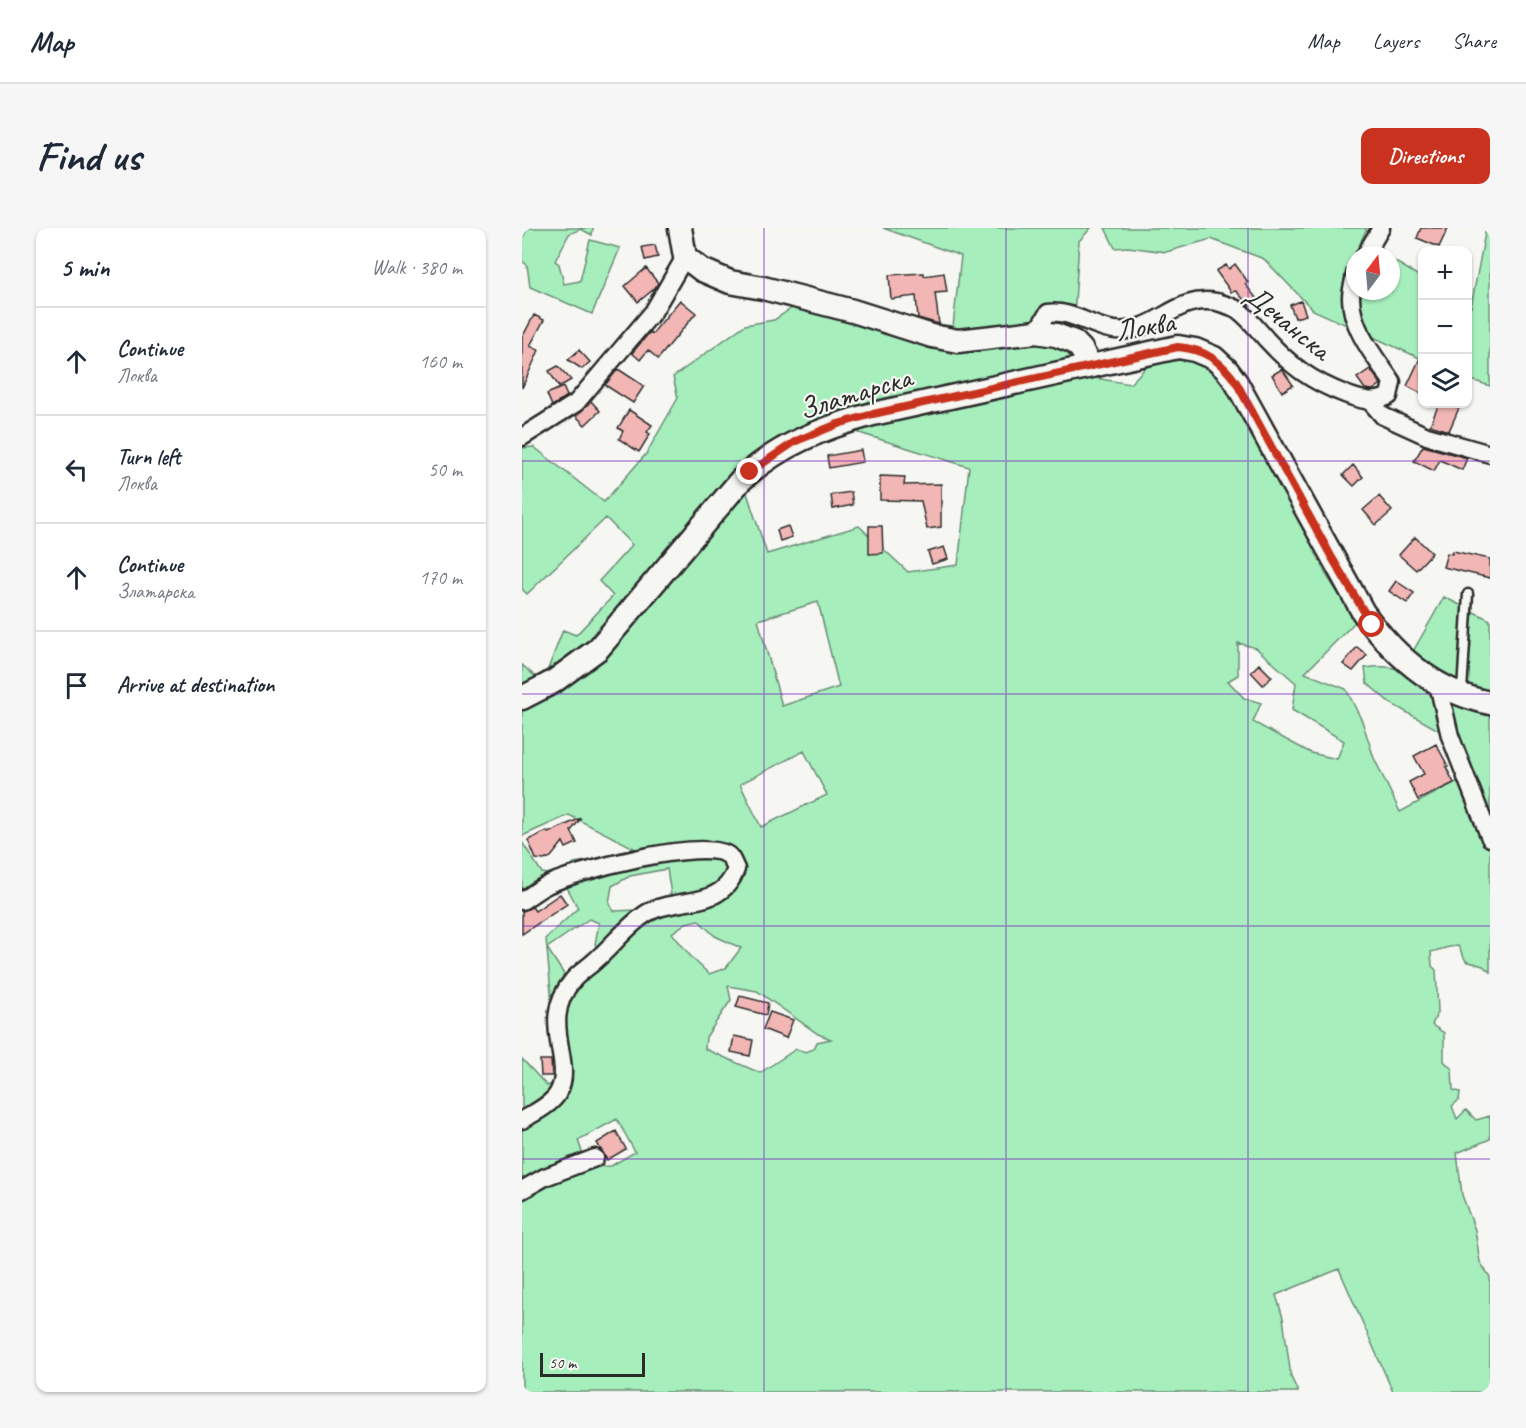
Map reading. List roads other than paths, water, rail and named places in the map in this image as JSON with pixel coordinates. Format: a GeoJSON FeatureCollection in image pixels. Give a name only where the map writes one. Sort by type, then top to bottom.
{"type":"FeatureCollection","features":[{"type":"Feature","properties":{"kind":"main road"},"geometry":{"type":"LineString","coordinates":[[680,228],[685,257]]}},
{"type":"Feature","properties":{"kind":"main road","name":"Локва"},"geometry":{"type":"LineString","coordinates":[[685,257],[702,270],[730,282],[853,311],[932,336],[958,341],[1036,332],[1056,335],[1074,342],[1090,365],[1178,347],[1205,353],[1221,364],[1236,382],[1363,612],[1398,655],[1422,675],[1438,684],[1462,695],[1490,703]]}},
{"type":"Feature","properties":{"kind":"main road","name":"Златарска"},"geometry":{"type":"LineString","coordinates":[[522,698],[553,682],[598,649],[640,602],[728,494],[750,472],[780,450],[816,432],[864,417],[1090,365]]}},
{"type":"Feature","properties":{"kind":"street"},"geometry":{"type":"LineString","coordinates":[[1371,246],[1382,228]]}},
{"type":"Feature","properties":{"kind":"street"},"geometry":{"type":"LineString","coordinates":[[522,437],[576,403],[654,312],[685,257]]}},
{"type":"Feature","properties":{"kind":"street","name":"Дечанска"},"geometry":{"type":"LineString","coordinates":[[1036,332],[1048,313],[1055,312],[1114,330],[1129,330],[1194,301],[1223,304],[1239,311],[1300,372],[1329,388],[1352,397],[1370,401],[1381,400],[1389,396],[1392,382],[1362,337],[1351,300]]}},
{"type":"Feature","properties":{"kind":"street"},"geometry":{"type":"LineString","coordinates":[[1370,401],[1383,416],[1427,436],[1490,454]]}},
{"type":"Feature","properties":{"kind":"street"},"geometry":{"type":"LineString","coordinates":[[1438,684],[1450,736],[1490,838]]}},
{"type":"Feature","properties":{"kind":"street"},"geometry":{"type":"LineString","coordinates":[[522,901],[546,885],[618,861],[698,851],[718,852],[729,856],[736,868],[732,880],[716,893],[693,903],[649,912],[625,931],[573,980],[561,999],[556,1022],[562,1066],[560,1088],[557,1095],[543,1108],[522,1120]]}},
{"type":"Feature","properties":{"kind":"street"},"geometry":{"type":"LineString","coordinates":[[522,1190],[545,1177],[595,1158]]}},
{"type":"Feature","properties":{"kind":"lane"},"geometry":{"type":"LineString","coordinates":[[1462,695],[1468,594]]}}]}
